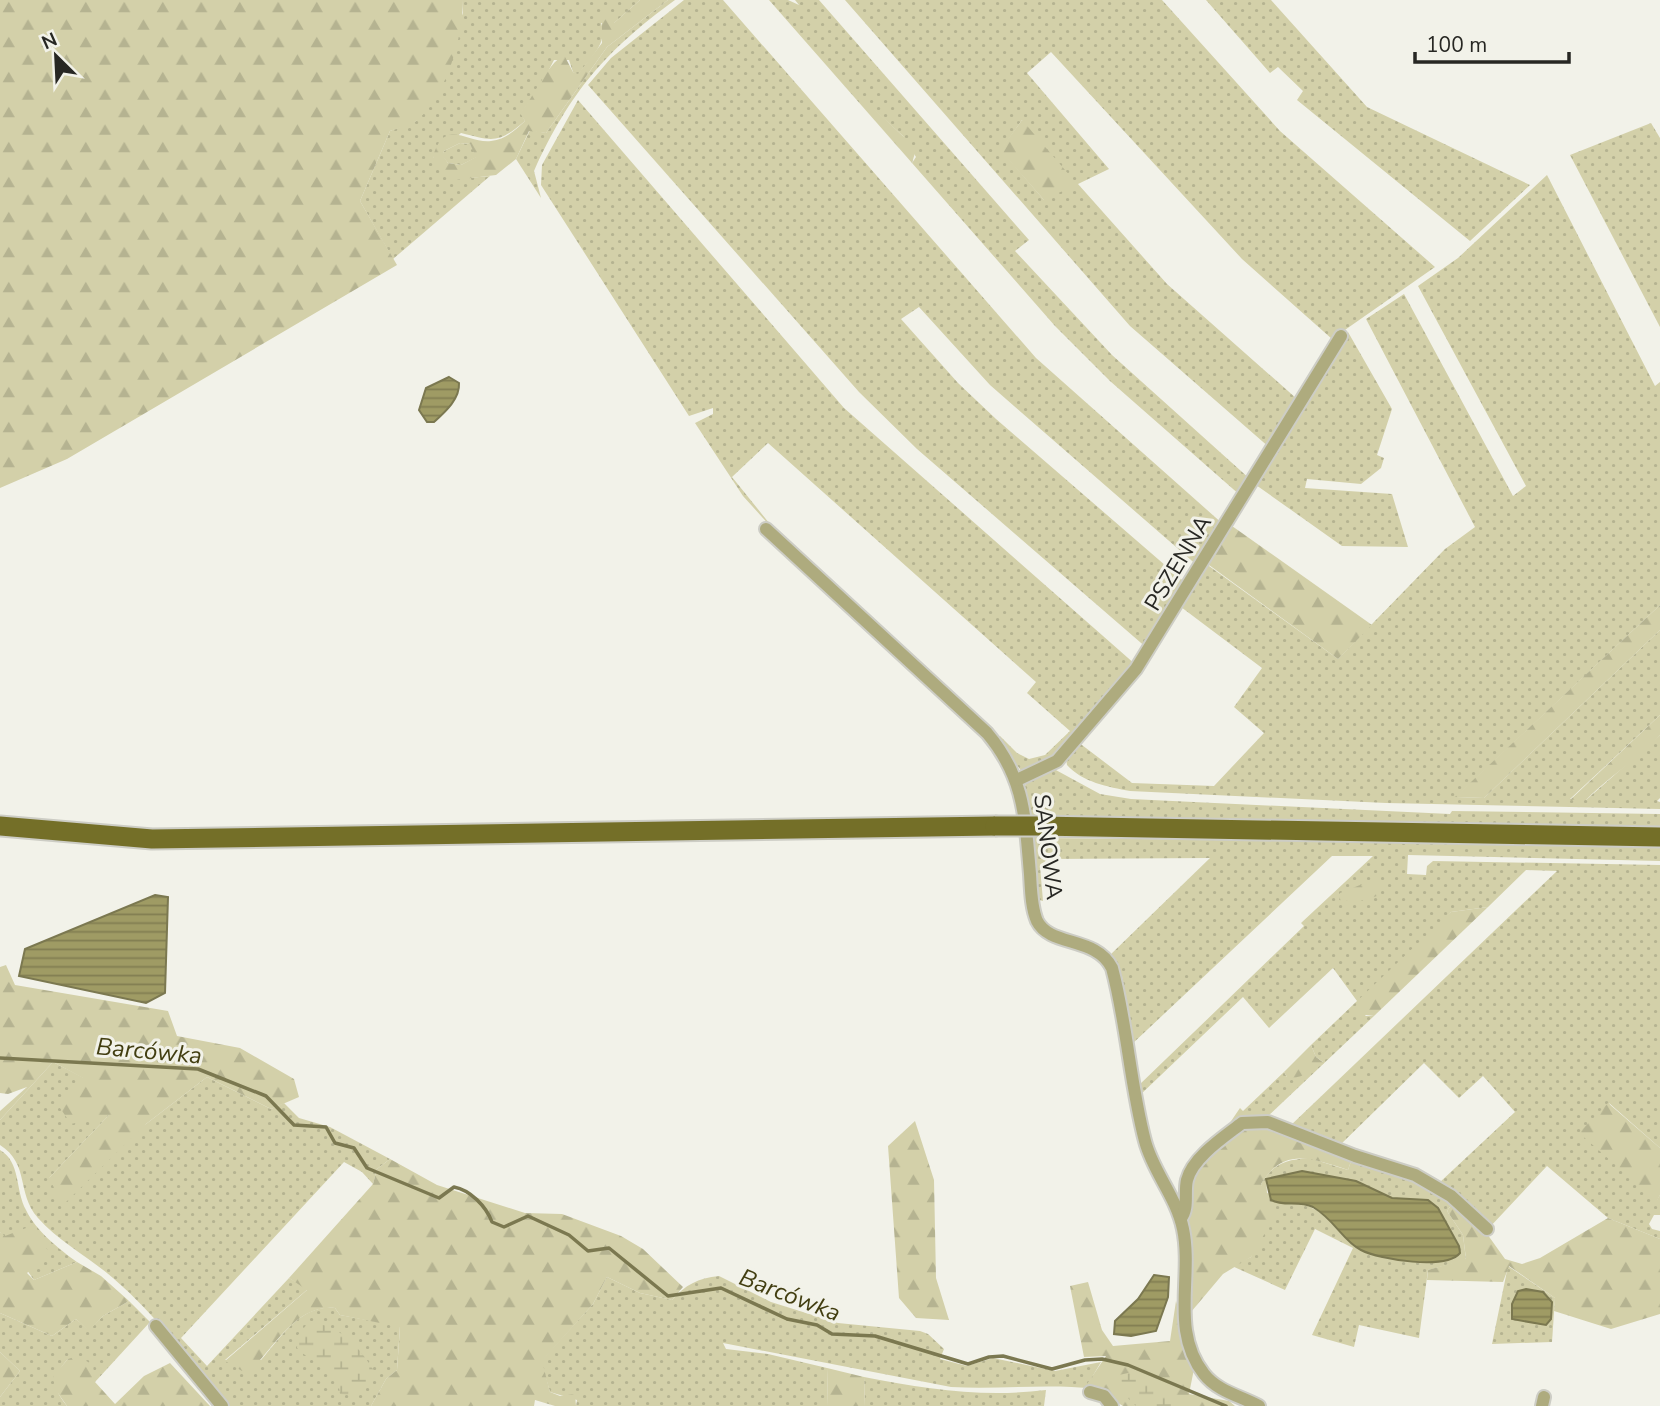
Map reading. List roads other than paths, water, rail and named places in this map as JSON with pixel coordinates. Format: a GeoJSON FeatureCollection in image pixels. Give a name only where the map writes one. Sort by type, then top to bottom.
{"type":"FeatureCollection","features":[{"type":"Feature","properties":{"kind":"main road"},"geometry":{"type":"LineString","coordinates":[[0,826],[152,839],[995,826],[1660,837]]}},
{"type":"Feature","properties":{"kind":"street","name":"PSZENNA"},"geometry":{"type":"LineString","coordinates":[[1017,780],[1057,761],[1136,668],[1341,336]]}},
{"type":"Feature","properties":{"kind":"street","name":"SANOWA"},"geometry":{"type":"LineString","coordinates":[[766,529],[987,733],[1009,763],[1017,780],[1024,808],[1037,920],[1048,934],[1093,948],[1107,959],[1112,968],[1145,1143],[1181,1219],[1186,1246],[1182,1317],[1192,1351],[1203,1373],[1217,1386],[1259,1406]]}},
{"type":"Feature","properties":{"kind":"street","name":"SANOWA"},"geometry":{"type":"LineString","coordinates":[[1181,1219],[1185,1212],[1187,1180],[1194,1166],[1242,1123],[1252,1121],[1268,1122],[1355,1156],[1415,1175],[1451,1196],[1487,1230]]}},
{"type":"Feature","properties":{"kind":"street"},"geometry":{"type":"LineString","coordinates":[[156,1326],[222,1406]]}},
{"type":"Feature","properties":{"kind":"street"},"geometry":{"type":"LineString","coordinates":[[1090,1392],[1104,1396],[1112,1406]]}},
{"type":"Feature","properties":{"kind":"waterway","name":"Barcówka"},"geometry":{"type":"LineString","coordinates":[[0,1058],[198,1069],[266,1096],[294,1125],[326,1127],[335,1143],[354,1148],[367,1168],[439,1198],[454,1187],[466,1191],[486,1210],[492,1222],[504,1227],[528,1216],[569,1235],[588,1251],[609,1248],[668,1296],[721,1288],[787,1319],[817,1325],[832,1334],[875,1336],[968,1364],[989,1357],[1003,1356],[1052,1369],[1085,1360],[1102,1359],[1128,1365],[1226,1406]]}}]}
